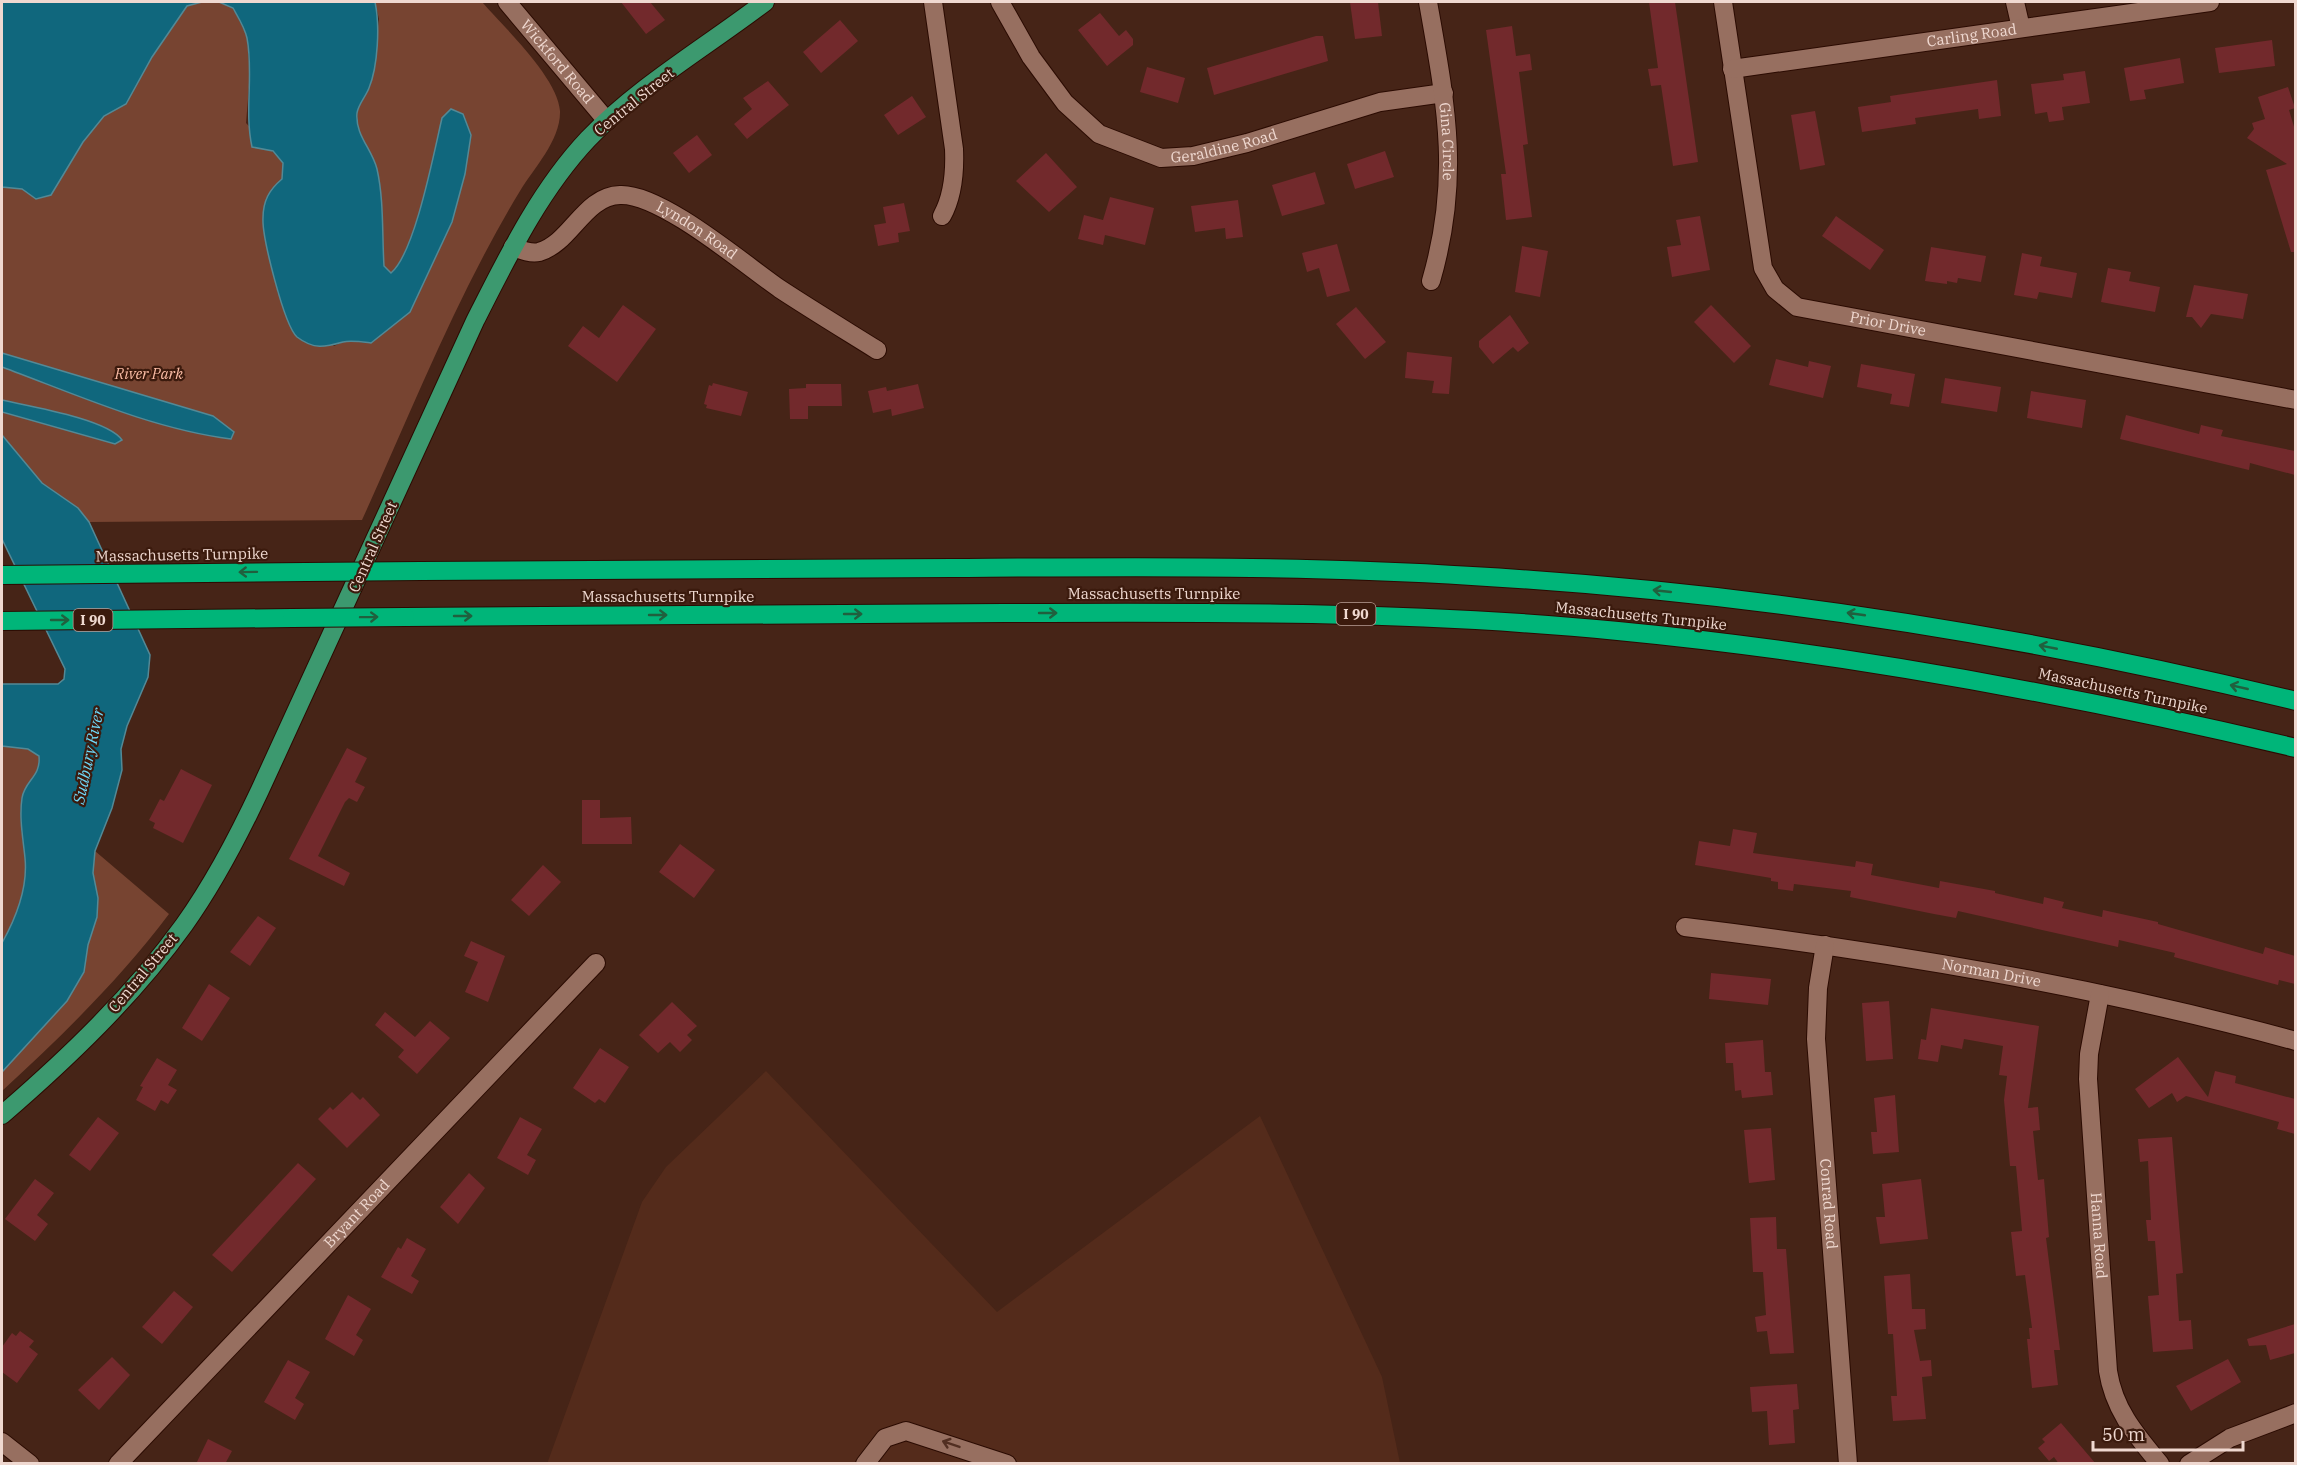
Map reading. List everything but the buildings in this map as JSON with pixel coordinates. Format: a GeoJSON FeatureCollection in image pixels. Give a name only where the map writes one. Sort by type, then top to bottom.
{"type":"FeatureCollection","features":[{"type":"Feature","properties":{"kind":"highway","name":"Massachusetts Turnpike"},"geometry":{"type":"LineString","coordinates":[[2,575],[1102,567],[1251,568],[1473,576],[1694,594],[1914,623],[2132,664],[2295,701]]}},
{"type":"Feature","properties":{"kind":"highway","name":"Massachusetts Turnpike"},"geometry":{"type":"LineString","coordinates":[[2,621],[405,616],[1249,612],[1396,616],[1544,625],[1754,646],[1921,670],[2129,709],[2295,748]]}},
{"type":"Feature","properties":{"kind":"main road","name":"Central Street"},"geometry":{"type":"LineString","coordinates":[[2,1115],[81,1041],[136,984],[184,924],[225,858],[275,759],[475,321],[513,247],[563,169],[607,121],[761,2]]}},
{"type":"Feature","properties":{"kind":"street","name":"Wickford Road"},"geometry":{"type":"LineString","coordinates":[[507,2],[607,121]]}},
{"type":"Feature","properties":{"kind":"street"},"geometry":{"type":"LineString","coordinates":[[933,2],[955,169],[948,206],[942,216]]}},
{"type":"Feature","properties":{"kind":"street","name":"Geraldine Road"},"geometry":{"type":"LineString","coordinates":[[1000,2],[1030,57],[1065,103],[1099,134],[1161,158],[1193,156],[1247,143],[1380,102],[1444,93]]}},
{"type":"Feature","properties":{"kind":"street","name":"Gina Circle"},"geometry":{"type":"LineString","coordinates":[[1428,2],[1444,93],[1450,155],[1447,210],[1442,243],[1431,281]]}},
{"type":"Feature","properties":{"kind":"street","name":"Prior Drive"},"geometry":{"type":"LineString","coordinates":[[1723,2],[1763,268],[1775,289],[1797,307],[2295,400]]}},
{"type":"Feature","properties":{"kind":"street"},"geometry":{"type":"LineString","coordinates":[[2015,2],[2021,28]]}},
{"type":"Feature","properties":{"kind":"street","name":"Carling Road"},"geometry":{"type":"LineString","coordinates":[[1732,69],[2211,2]]}},
{"type":"Feature","properties":{"kind":"street","name":"Lyndon Road"},"geometry":{"type":"LineString","coordinates":[[513,247],[538,252],[550,247],[603,200],[621,195],[634,196],[701,232],[780,288],[877,350]]}},
{"type":"Feature","properties":{"kind":"street","name":"Norman Drive"},"geometry":{"type":"LineString","coordinates":[[1685,927],[1954,964],[2100,994],[2295,1041]]}},
{"type":"Feature","properties":{"kind":"street","name":"Conrad Road"},"geometry":{"type":"LineString","coordinates":[[1825,945],[1818,988],[1816,1039],[1848,1464]]}},
{"type":"Feature","properties":{"kind":"street","name":"Bryant Road"},"geometry":{"type":"LineString","coordinates":[[118,1464],[596,963]]}},
{"type":"Feature","properties":{"kind":"street","name":"Hanna Road"},"geometry":{"type":"LineString","coordinates":[[2100,994],[2089,1054],[2088,1079],[2108,1371],[2111,1389],[2125,1419],[2160,1464]]}},
{"type":"Feature","properties":{"kind":"street"},"geometry":{"type":"LineString","coordinates":[[2189,1464],[2230,1438],[2295,1413]]}},
{"type":"Feature","properties":{"kind":"street"},"geometry":{"type":"LineString","coordinates":[[869,1462],[885,1438],[906,1431],[1004,1463]]}},
{"type":"Feature","properties":{"kind":"street"},"geometry":{"type":"LineString","coordinates":[[2,1442],[30,1464]]}},
{"type":"Feature","properties":{"kind":"shaded area"},"geometry":{"type":"Polygon","coordinates":[[[766,1071],[997,1312],[1260,1116],[1382,1377],[1400,1463],[547,1464],[642,1202],[666,1167],[766,1071]]]}},
{"type":"Feature","properties":{"kind":"green space","name":"River Park"},"geometry":{"type":"Polygon","coordinates":[[[202,2],[219,2],[233,8],[247,36],[250,75],[246,123],[283,163],[282,179],[263,219],[278,294],[334,346],[345,341],[371,343],[410,312],[452,222],[443,118],[423,200],[408,244],[391,273],[384,266],[381,198],[376,167],[358,131],[357,111],[370,87],[379,19],[375,2],[482,2],[540,69],[557,98],[560,111],[559,122],[551,143],[497,230],[476,271],[436,353],[362,520],[89,522],[78,508],[42,483],[2,435],[2,187],[22,189],[36,199],[51,195],[83,142],[104,116],[126,104],[152,57],[187,6],[202,2]]]}},
{"type":"Feature","properties":{"kind":"green space"},"geometry":{"type":"Polygon","coordinates":[[[2,746],[28,749],[39,756],[39,763],[38,769],[26,787],[21,806],[25,858],[23,891],[2,943],[2,746]]]}},
{"type":"Feature","properties":{"kind":"green space"},"geometry":{"type":"Polygon","coordinates":[[[95,851],[169,914],[90,1006],[2,1091],[2,1072],[67,1001],[84,972],[88,945],[97,917],[98,898],[93,873],[95,851]]]}},
{"type":"Feature","properties":{"kind":"water"},"geometry":{"type":"Polygon","coordinates":[[[2,2],[202,2],[187,6],[152,57],[126,104],[104,116],[83,142],[51,195],[36,199],[22,189],[2,187],[2,2]]]}},
{"type":"Feature","properties":{"kind":"water"},"geometry":{"type":"Polygon","coordinates":[[[219,2],[375,2],[376,57],[372,79],[358,110],[357,121],[377,169],[382,205],[384,266],[391,273],[400,262],[416,224],[442,118],[451,109],[463,114],[471,135],[465,174],[452,222],[410,312],[371,343],[350,341],[314,346],[297,337],[286,316],[266,243],[263,218],[268,196],[282,179],[283,163],[273,151],[252,147],[247,38],[233,8],[219,2]]]}},
{"type":"Feature","properties":{"kind":"water"},"geometry":{"type":"Polygon","coordinates":[[[2,353],[213,416],[234,432],[231,439],[143,419],[2,367],[2,353]]]}},
{"type":"Feature","properties":{"kind":"water"},"geometry":{"type":"Polygon","coordinates":[[[2,400],[85,420],[114,432],[122,440],[115,444],[2,412],[2,400]]]}},
{"type":"Feature","properties":{"kind":"water","name":"Sudbury River"},"geometry":{"type":"Polygon","coordinates":[[[2,435],[42,483],[78,508],[89,522],[150,655],[148,677],[127,726],[121,749],[122,770],[112,808],[95,851],[93,873],[98,898],[97,917],[88,945],[84,972],[67,1001],[2,1072],[2,943],[23,891],[25,858],[21,806],[26,787],[38,769],[39,756],[28,749],[2,746],[2,684],[58,684],[64,679],[65,669],[2,539],[2,435]]]}}]}
